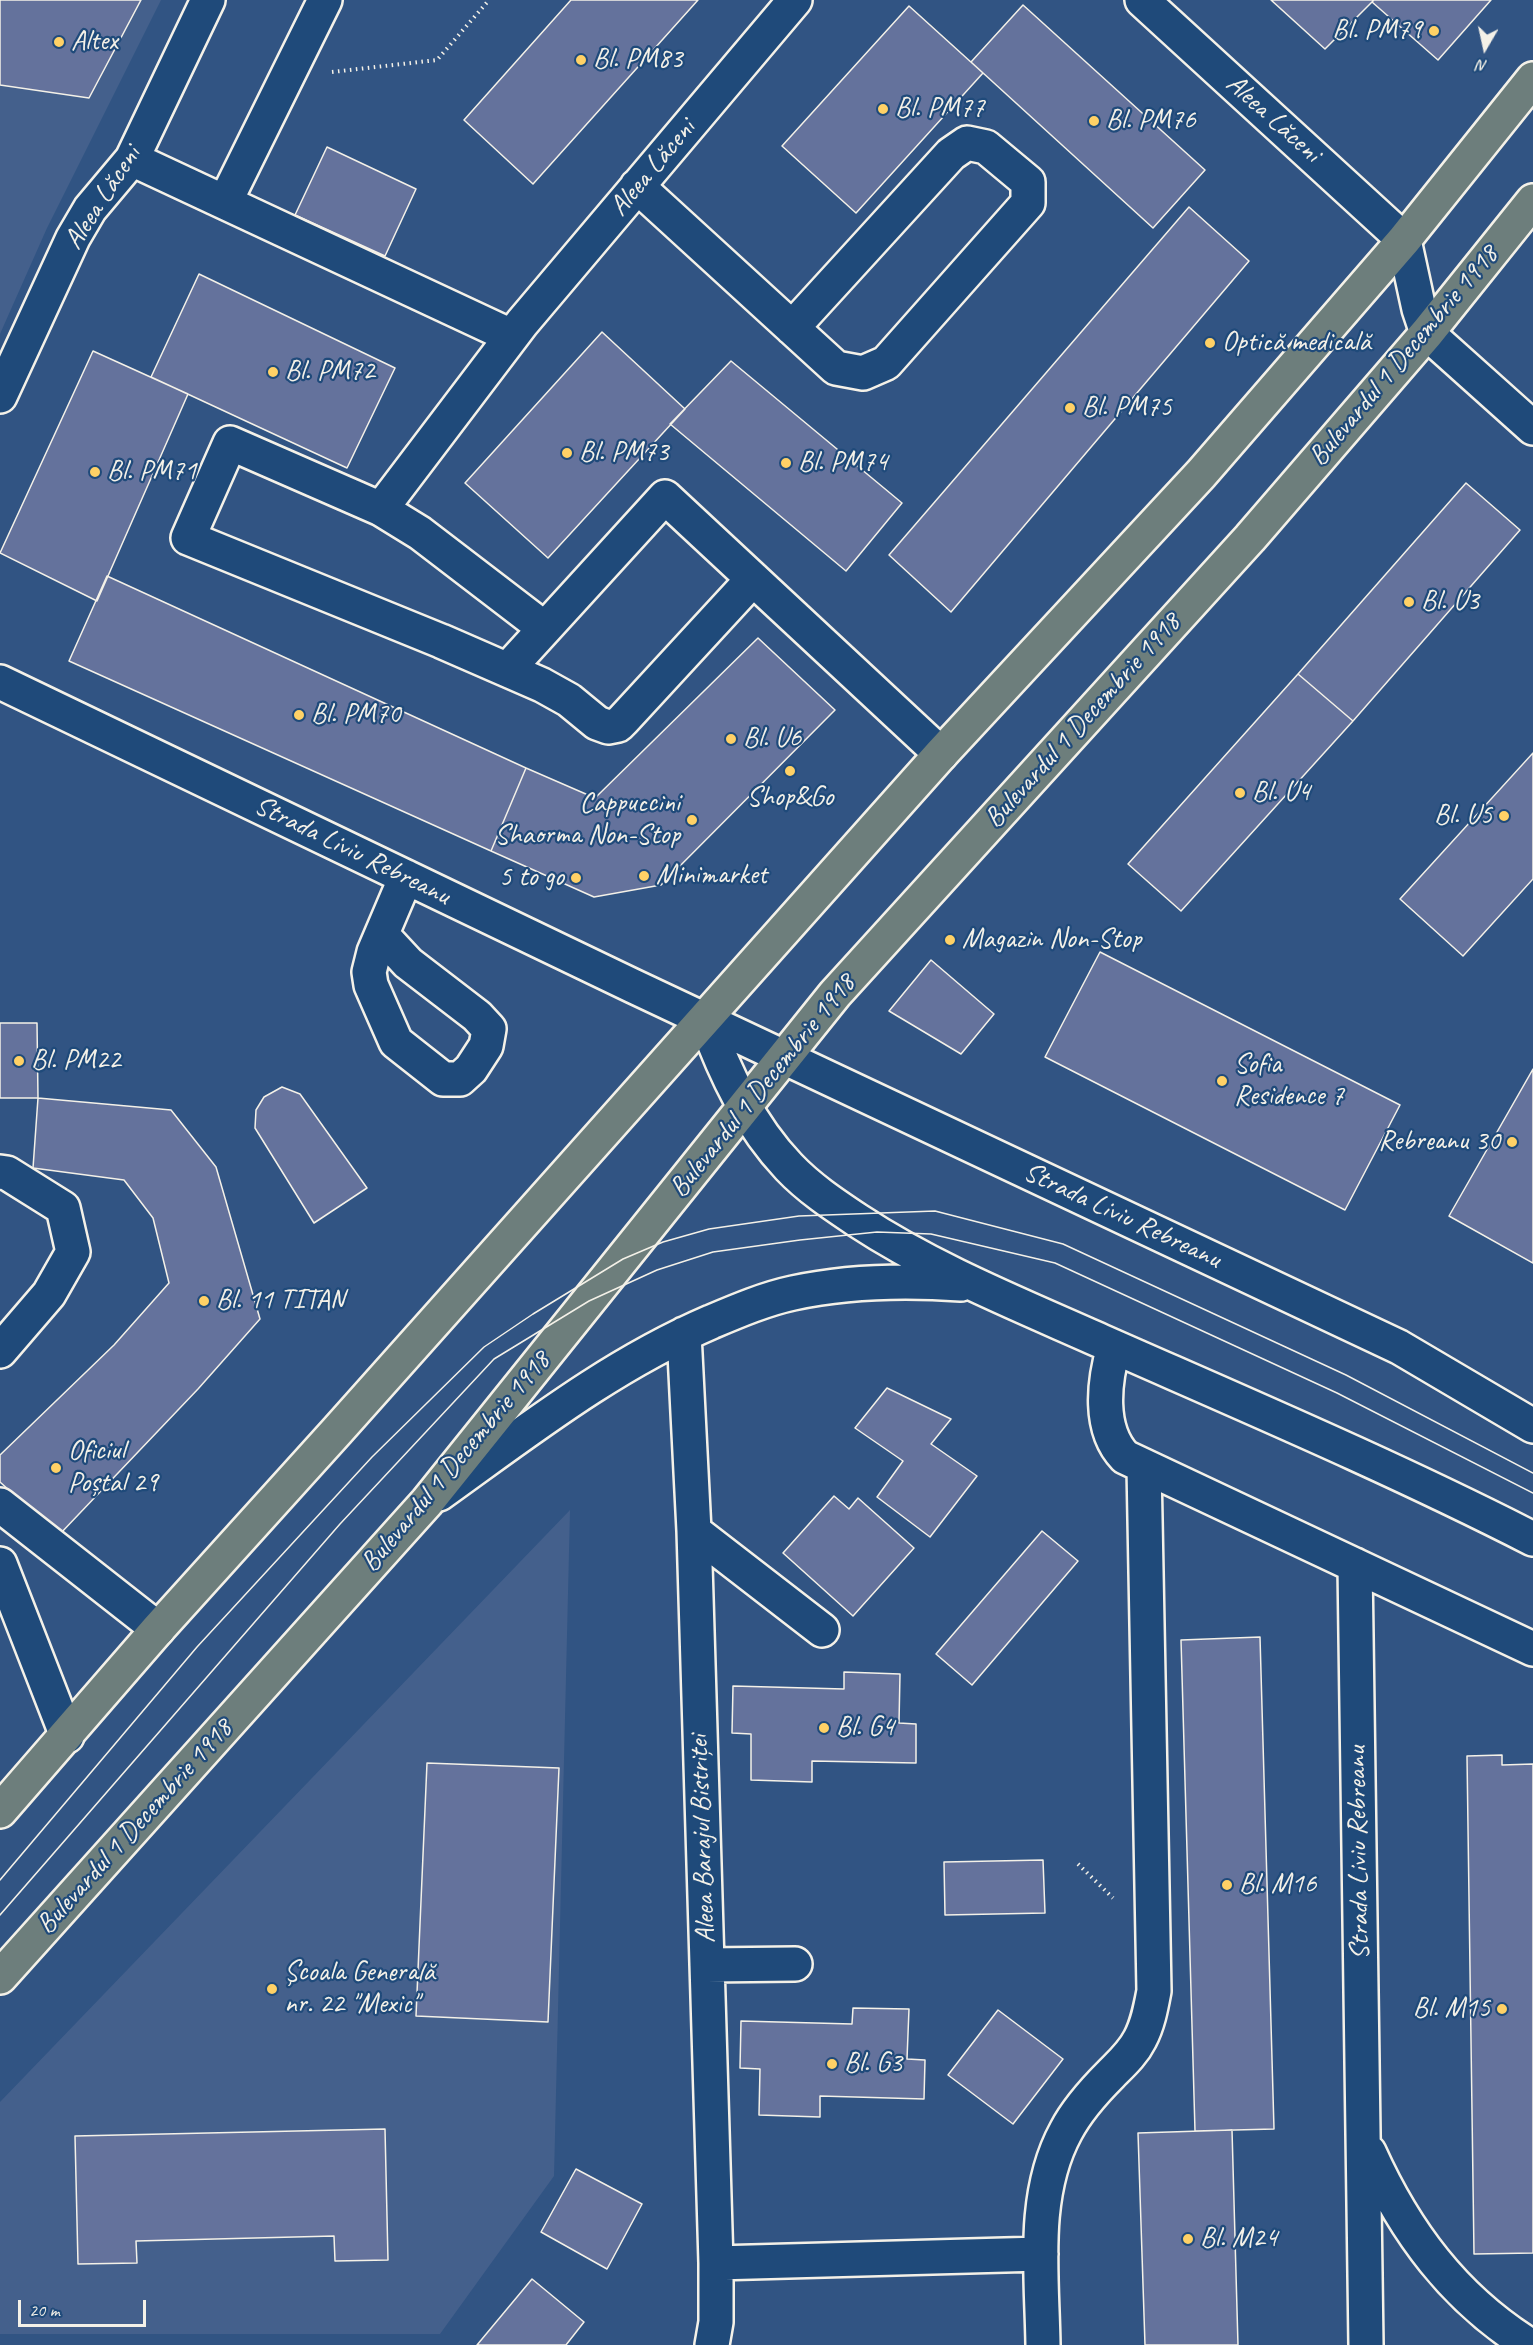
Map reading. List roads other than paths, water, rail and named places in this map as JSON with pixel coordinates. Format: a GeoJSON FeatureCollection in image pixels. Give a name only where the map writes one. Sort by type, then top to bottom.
{"type":"FeatureCollection","features":[{"type":"Feature","properties":{"kind":"main road"},"geometry":{"type":"LineString","coordinates":[[0,1811],[158,1629],[941,754],[1201,474],[1404,240],[1533,79]]}},
{"type":"Feature","properties":{"kind":"main road","name":"Bulevardul 1 Decembrie 1918"},"geometry":{"type":"LineString","coordinates":[[0,1977],[428,1502],[784,1057],[858,968],[1250,538],[1427,333],[1533,201]]}},
{"type":"Feature","properties":{"kind":"street","name":"Aleea Lăceni"},"geometry":{"type":"LineString","coordinates":[[0,396],[73,238],[90,209],[132,159],[208,0]]}},
{"type":"Feature","properties":{"kind":"street"},"geometry":{"type":"LineString","coordinates":[[225,202],[325,0]]}},
{"type":"Feature","properties":{"kind":"street","name":"Aleea Lăceni"},"geometry":{"type":"LineString","coordinates":[[381,509],[511,336],[795,0]]}},
{"type":"Feature","properties":{"kind":"street","name":"Aleea Lăceni"},"geometry":{"type":"LineString","coordinates":[[1142,0],[1404,240]]}},
{"type":"Feature","properties":{"kind":"street"},"geometry":{"type":"LineString","coordinates":[[637,186],[792,328],[836,368],[863,373],[886,363],[1028,203],[1028,182],[986,147],[967,143],[951,154],[792,328]]}},
{"type":"Feature","properties":{"kind":"street"},"geometry":{"type":"LineString","coordinates":[[132,159],[511,336]]}},
{"type":"Feature","properties":{"kind":"street"},"geometry":{"type":"LineString","coordinates":[[1404,240],[1419,309],[1427,333],[1533,428]]}},
{"type":"Feature","properties":{"kind":"street"},"geometry":{"type":"LineString","coordinates":[[544,628],[420,533],[381,509],[230,443],[188,538],[508,669],[569,700],[597,723],[608,727],[618,725],[753,579]]}},
{"type":"Feature","properties":{"kind":"street"},"geometry":{"type":"LineString","coordinates":[[508,669],[665,496],[941,754]]}},
{"type":"Feature","properties":{"kind":"street","name":"Strada Liviu Rebreanu"},"geometry":{"type":"LineString","coordinates":[[0,682],[784,1057],[1399,1347],[1532,1423]]}},
{"type":"Feature","properties":{"kind":"street"},"geometry":{"type":"LineString","coordinates":[[382,935],[406,877]]}},
{"type":"Feature","properties":{"kind":"street"},"geometry":{"type":"LineString","coordinates":[[705,1019],[722,1064],[744,1108],[789,1167],[818,1192],[877,1232],[974,1284],[1437,1490],[1533,1539]]}},
{"type":"Feature","properties":{"kind":"street"},"geometry":{"type":"LineString","coordinates":[[0,1172],[7,1173],[63,1208],[73,1252],[50,1294],[0,1351]]}},
{"type":"Feature","properties":{"kind":"street"},"geometry":{"type":"LineString","coordinates":[[428,1502],[591,1385],[684,1334],[739,1310],[803,1292],[847,1284],[916,1281],[974,1284]]}},
{"type":"Feature","properties":{"kind":"street","name":"Aleea Barajul Bistriței"},"geometry":{"type":"LineString","coordinates":[[684,1334],[694,1531],[716,2263],[716,2322],[712,2345]]}},
{"type":"Feature","properties":{"kind":"street"},"geometry":{"type":"LineString","coordinates":[[1114,1347],[1106,1381],[1106,1410],[1116,1447],[1125,1457],[1533,1649]]}},
{"type":"Feature","properties":{"kind":"street"},"geometry":{"type":"LineString","coordinates":[[1043,2345],[1042,2212],[1045,2191],[1057,2149],[1067,2128],[1088,2099],[1129,2056],[1141,2038],[1154,1991],[1144,1467]]}},
{"type":"Feature","properties":{"kind":"street"},"geometry":{"type":"LineString","coordinates":[[0,1505],[158,1629]]}},
{"type":"Feature","properties":{"kind":"street"},"geometry":{"type":"LineString","coordinates":[[694,1531],[822,1630]]}},
{"type":"Feature","properties":{"kind":"street"},"geometry":{"type":"LineString","coordinates":[[0,1564],[67,1736]]}},
{"type":"Feature","properties":{"kind":"street","name":"Strada Liviu Rebreanu"},"geometry":{"type":"LineString","coordinates":[[1355,1565],[1366,2345]]}},
{"type":"Feature","properties":{"kind":"street"},"geometry":{"type":"LineString","coordinates":[[707,1965],[795,1964]]}},
{"type":"Feature","properties":{"kind":"street","name":"Strada Liviu Rebreanu"},"geometry":{"type":"LineString","coordinates":[[1363,2140],[1386,2191],[1427,2253],[1462,2294],[1500,2327],[1529,2345]]}},
{"type":"Feature","properties":{"kind":"street"},"geometry":{"type":"LineString","coordinates":[[716,2263],[1041,2254]]}},
{"type":"Feature","properties":{"kind":"tram line"},"geometry":{"type":"LineString","coordinates":[[0,1880],[197,1647],[372,1457],[484,1347],[623,1259],[663,1242],[709,1229],[799,1216],[935,1211],[1063,1244],[1346,1375],[1533,1473]]}},
{"type":"Feature","properties":{"kind":"tram line"},"geometry":{"type":"LineString","coordinates":[[0,1915],[340,1524],[494,1359],[589,1301],[657,1270],[713,1252],[877,1232],[931,1234],[1055,1263],[1337,1393],[1533,1493]]}},
{"type":"Feature","properties":{"kind":"place","name":"Bl. PM79"},"geometry":{"type":"Point","coordinates":[1434,31]}},
{"type":"Feature","properties":{"kind":"place","name":"Altex"},"geometry":{"type":"Point","coordinates":[59,42]}},
{"type":"Feature","properties":{"kind":"place","name":"Bl. PM83"},"geometry":{"type":"Point","coordinates":[581,60]}},
{"type":"Feature","properties":{"kind":"place","name":"Bl. PM77"},"geometry":{"type":"Point","coordinates":[883,109]}},
{"type":"Feature","properties":{"kind":"place","name":"Bl. PM76"},"geometry":{"type":"Point","coordinates":[1094,121]}},
{"type":"Feature","properties":{"kind":"place","name":"Optică medicală"},"geometry":{"type":"Point","coordinates":[1210,343]}},
{"type":"Feature","properties":{"kind":"place","name":"Bl. PM72"},"geometry":{"type":"Point","coordinates":[273,372]}},
{"type":"Feature","properties":{"kind":"place","name":"Bl. PM75"},"geometry":{"type":"Point","coordinates":[1070,408]}},
{"type":"Feature","properties":{"kind":"place","name":"Bl. PM73"},"geometry":{"type":"Point","coordinates":[567,453]}},
{"type":"Feature","properties":{"kind":"place","name":"Bl. PM74"},"geometry":{"type":"Point","coordinates":[786,463]}},
{"type":"Feature","properties":{"kind":"place","name":"Bl. PM71"},"geometry":{"type":"Point","coordinates":[95,472]}},
{"type":"Feature","properties":{"kind":"place","name":"Bl. U3"},"geometry":{"type":"Point","coordinates":[1409,602]}},
{"type":"Feature","properties":{"kind":"place","name":"Bl. PM70"},"geometry":{"type":"Point","coordinates":[299,715]}},
{"type":"Feature","properties":{"kind":"place","name":"Bl. U6"},"geometry":{"type":"Point","coordinates":[731,739]}},
{"type":"Feature","properties":{"kind":"place","name":"Shop&Go"},"geometry":{"type":"Point","coordinates":[790,771]}},
{"type":"Feature","properties":{"kind":"place","name":"Bl. U4"},"geometry":{"type":"Point","coordinates":[1240,793]}},
{"type":"Feature","properties":{"kind":"place","name":"Bl. U5"},"geometry":{"type":"Point","coordinates":[1504,816]}},
{"type":"Feature","properties":{"kind":"place","name":"Cappuccini Shaorma Non-Stop"},"geometry":{"type":"Point","coordinates":[692,820]}},
{"type":"Feature","properties":{"kind":"place","name":"Minimarket"},"geometry":{"type":"Point","coordinates":[644,876]}},
{"type":"Feature","properties":{"kind":"place","name":"5 to go"},"geometry":{"type":"Point","coordinates":[576,878]}},
{"type":"Feature","properties":{"kind":"place","name":"Magazin Non-Stop"},"geometry":{"type":"Point","coordinates":[950,940]}},
{"type":"Feature","properties":{"kind":"place","name":"Bl. PM22"},"geometry":{"type":"Point","coordinates":[19,1061]}},
{"type":"Feature","properties":{"kind":"place","name":"Sofia Residence 7"},"geometry":{"type":"Point","coordinates":[1222,1081]}},
{"type":"Feature","properties":{"kind":"place","name":"Rebreanu 30"},"geometry":{"type":"Point","coordinates":[1512,1142]}},
{"type":"Feature","properties":{"kind":"place","name":"Bl. 11 TITAN"},"geometry":{"type":"Point","coordinates":[204,1301]}},
{"type":"Feature","properties":{"kind":"place","name":"Oficiul Poștal 29"},"geometry":{"type":"Point","coordinates":[56,1468]}},
{"type":"Feature","properties":{"kind":"place","name":"Bl. G4"},"geometry":{"type":"Point","coordinates":[824,1728]}},
{"type":"Feature","properties":{"kind":"place","name":"Bl. M16"},"geometry":{"type":"Point","coordinates":[1227,1885]}},
{"type":"Feature","properties":{"kind":"place","name":"Școala Generală nr. 22 \"Mexic\""},"geometry":{"type":"Point","coordinates":[272,1989]}},
{"type":"Feature","properties":{"kind":"place","name":"Bl. M15"},"geometry":{"type":"Point","coordinates":[1502,2009]}},
{"type":"Feature","properties":{"kind":"place","name":"Bl. G3"},"geometry":{"type":"Point","coordinates":[832,2064]}},
{"type":"Feature","properties":{"kind":"place","name":"Bl. M24"},"geometry":{"type":"Point","coordinates":[1188,2239]}}]}
